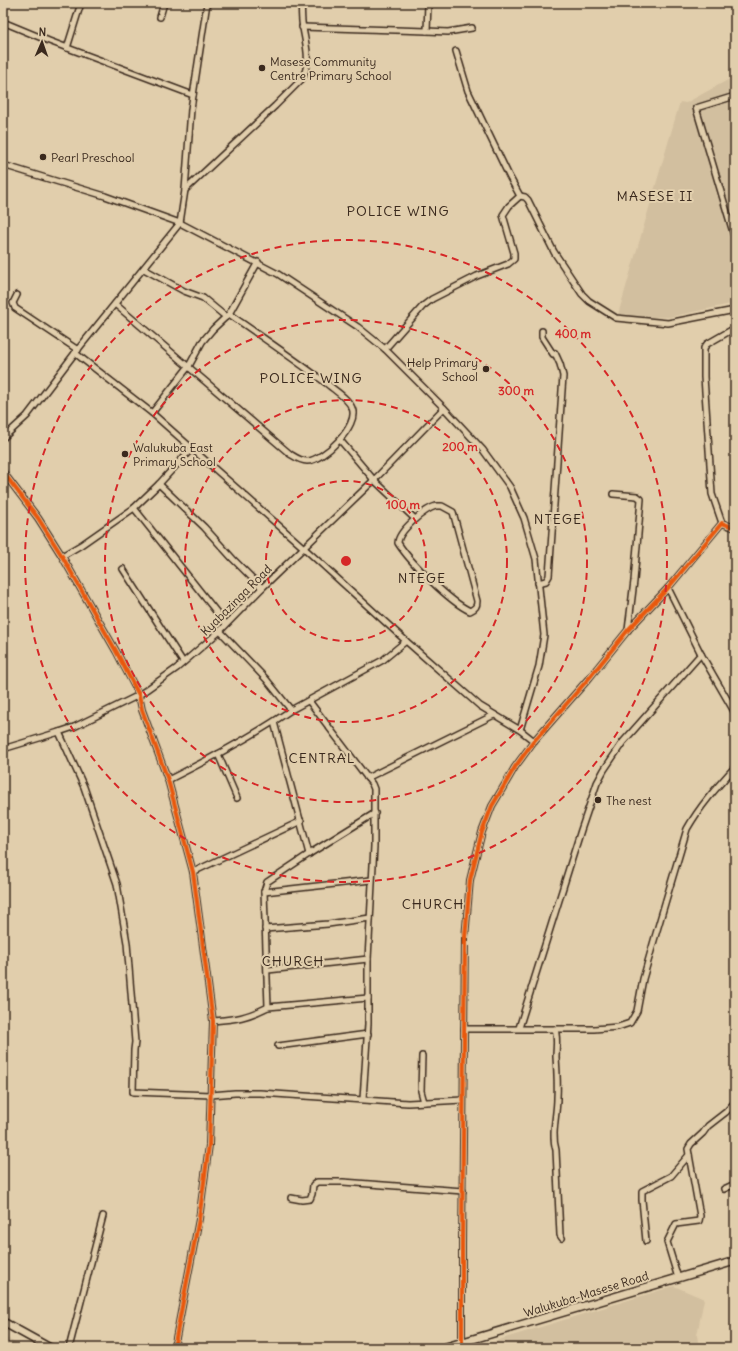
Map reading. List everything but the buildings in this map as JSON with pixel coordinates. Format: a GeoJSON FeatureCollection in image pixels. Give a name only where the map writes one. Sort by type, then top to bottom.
{"type":"FeatureCollection","features":[{"type":"Feature","properties":{"kind":"street"},"geometry":{"type":"LineString","coordinates":[[67,48],[81,3]]}},
{"type":"Feature","properties":{"kind":"street"},"geometry":{"type":"LineString","coordinates":[[160,17],[164,3]]}},
{"type":"Feature","properties":{"kind":"street"},"geometry":{"type":"LineString","coordinates":[[3,438],[27,416],[76,352],[180,223],[193,95],[207,3]]}},
{"type":"Feature","properties":{"kind":"street"},"geometry":{"type":"LineString","coordinates":[[184,190],[301,80],[306,70],[307,63],[307,52],[302,27],[302,3]]}},
{"type":"Feature","properties":{"kind":"street"},"geometry":{"type":"LineString","coordinates":[[427,31],[428,3]]}},
{"type":"Feature","properties":{"kind":"street"},"geometry":{"type":"LineString","coordinates":[[3,22],[67,48],[193,95]]}},
{"type":"Feature","properties":{"kind":"street"},"geometry":{"type":"LineString","coordinates":[[302,27],[448,32],[472,28]]}},
{"type":"Feature","properties":{"kind":"street"},"geometry":{"type":"LineString","coordinates":[[456,51],[468,92],[520,196]]}},
{"type":"Feature","properties":{"kind":"street"},"geometry":{"type":"LineString","coordinates":[[735,96],[696,108],[735,239]]}},
{"type":"Feature","properties":{"kind":"street"},"geometry":{"type":"LineString","coordinates":[[3,165],[69,184],[180,223],[258,262],[331,308],[385,349],[444,408],[483,450],[510,487],[524,518],[536,559],[544,635],[539,666],[520,730]]}},
{"type":"Feature","properties":{"kind":"street"},"geometry":{"type":"LineString","coordinates":[[520,196],[525,196],[528,200],[554,252],[582,294],[589,301],[616,318],[668,322],[735,310]]}},
{"type":"Feature","properties":{"kind":"street"},"geometry":{"type":"LineString","coordinates":[[385,349],[423,306],[432,299],[477,276],[512,261],[514,253],[503,215],[509,206],[520,196]]}},
{"type":"Feature","properties":{"kind":"street"},"geometry":{"type":"LineString","coordinates":[[152,413],[189,366],[202,342],[213,329],[228,316],[258,262]]}},
{"type":"Feature","properties":{"kind":"street"},"geometry":{"type":"LineString","coordinates":[[116,304],[237,409],[299,460],[313,460],[340,440],[352,423],[353,419],[353,408],[348,402],[300,364],[228,316],[204,298],[184,291],[144,269]]}},
{"type":"Feature","properties":{"kind":"street"},"geometry":{"type":"LineString","coordinates":[[17,295],[13,303],[15,308],[76,352],[152,413],[480,706],[520,730],[534,741]]}},
{"type":"Feature","properties":{"kind":"street"},"geometry":{"type":"LineString","coordinates":[[735,328],[707,344],[704,348],[704,378],[712,494],[722,523],[735,528]]}},
{"type":"Feature","properties":{"kind":"street"},"geometry":{"type":"LineString","coordinates":[[538,583],[546,581],[549,576],[562,376],[560,364],[555,353],[553,354],[542,337],[542,332]]}},
{"type":"Feature","properties":{"kind":"street","name":"Kyabazinga Road"},"geometry":{"type":"LineString","coordinates":[[3,749],[74,727],[139,695],[183,662],[220,631],[262,588],[374,480],[444,408]]}},
{"type":"Feature","properties":{"kind":"street"},"geometry":{"type":"LineString","coordinates":[[340,440],[374,480],[415,519]]}},
{"type":"Feature","properties":{"kind":"street"},"geometry":{"type":"LineString","coordinates":[[62,556],[81,545],[134,508],[159,484],[192,448]]}},
{"type":"Feature","properties":{"kind":"street"},"geometry":{"type":"LineString","coordinates":[[3,472],[38,518],[62,556],[116,651],[139,695],[142,710],[168,780],[193,872],[213,1021],[211,1095],[209,1145],[204,1186],[174,1348]]}},
{"type":"Feature","properties":{"kind":"street"},"geometry":{"type":"LineString","coordinates":[[159,484],[204,526],[233,559],[262,588]]}},
{"type":"Feature","properties":{"kind":"street"},"geometry":{"type":"LineString","coordinates":[[613,494],[637,496],[641,499],[628,630]]}},
{"type":"Feature","properties":{"kind":"street"},"geometry":{"type":"LineString","coordinates":[[436,506],[442,506],[453,512],[477,601],[475,608],[470,611],[460,606],[428,578],[399,545],[398,539],[415,519],[431,507],[436,506]]}},
{"type":"Feature","properties":{"kind":"street"},"geometry":{"type":"LineString","coordinates":[[134,508],[226,624]]}},
{"type":"Feature","properties":{"kind":"street"},"geometry":{"type":"LineString","coordinates":[[462,1342],[465,938],[470,880],[482,832],[492,806],[515,767],[534,741],[590,677],[628,630],[668,588],[722,523]]}},
{"type":"Feature","properties":{"kind":"street"},"geometry":{"type":"LineString","coordinates":[[123,569],[183,662]]}},
{"type":"Feature","properties":{"kind":"street"},"geometry":{"type":"LineString","coordinates":[[668,588],[701,654],[735,713]]}},
{"type":"Feature","properties":{"kind":"street"},"geometry":{"type":"LineString","coordinates":[[220,631],[266,680],[291,710]]}},
{"type":"Feature","properties":{"kind":"street"},"geometry":{"type":"LineString","coordinates":[[168,780],[218,754],[274,722],[291,710],[383,660],[406,641]]}},
{"type":"Feature","properties":{"kind":"street"},"geometry":{"type":"LineString","coordinates":[[519,1028],[597,783],[623,742],[701,654]]}},
{"type":"Feature","properties":{"kind":"street"},"geometry":{"type":"LineString","coordinates":[[309,701],[372,784],[374,789],[375,813],[368,959],[368,1034],[363,1099]]}},
{"type":"Feature","properties":{"kind":"street"},"geometry":{"type":"LineString","coordinates":[[367,778],[494,715]]}},
{"type":"Feature","properties":{"kind":"street"},"geometry":{"type":"LineString","coordinates":[[274,722],[309,854]]}},
{"type":"Feature","properties":{"kind":"street"},"geometry":{"type":"LineString","coordinates":[[59,732],[84,787],[116,884],[127,943],[134,1028],[135,1042],[133,1092],[211,1095],[260,1093],[283,1096],[363,1099],[408,1103],[463,1100]]}},
{"type":"Feature","properties":{"kind":"street"},"geometry":{"type":"LineString","coordinates":[[218,754],[237,798]]}},
{"type":"Feature","properties":{"kind":"street"},"geometry":{"type":"LineString","coordinates":[[464,1029],[618,1027],[630,1023],[634,1017],[655,938],[687,829],[708,797],[735,767]]}},
{"type":"Feature","properties":{"kind":"street"},"geometry":{"type":"LineString","coordinates":[[268,1007],[268,970],[264,892],[267,882],[375,813]]}},
{"type":"Feature","properties":{"kind":"street"},"geometry":{"type":"LineString","coordinates":[[193,872],[301,821]]}},
{"type":"Feature","properties":{"kind":"street"},"geometry":{"type":"LineString","coordinates":[[264,892],[372,880]]}},
{"type":"Feature","properties":{"kind":"street"},"geometry":{"type":"LineString","coordinates":[[265,928],[328,924],[370,918]]}},
{"type":"Feature","properties":{"kind":"street"},"geometry":{"type":"LineString","coordinates":[[268,970],[368,959]]}},
{"type":"Feature","properties":{"kind":"street"},"geometry":{"type":"LineString","coordinates":[[213,1021],[240,1019],[268,1007],[368,998]]}},
{"type":"Feature","properties":{"kind":"street"},"geometry":{"type":"LineString","coordinates":[[555,1029],[558,1037],[556,1057],[558,1072],[554,1142],[556,1150],[560,1235],[562,1238]]}},
{"type":"Feature","properties":{"kind":"street"},"geometry":{"type":"LineString","coordinates":[[278,1046],[368,1034]]}},
{"type":"Feature","properties":{"kind":"street"},"geometry":{"type":"LineString","coordinates":[[422,1056],[421,1091],[424,1102]]}},
{"type":"Feature","properties":{"kind":"street"},"geometry":{"type":"LineString","coordinates":[[678,1278],[667,1242],[676,1224],[699,1221],[700,1216],[688,1149],[708,1126],[726,1112],[735,1102]]}},
{"type":"Feature","properties":{"kind":"street"},"geometry":{"type":"LineString","coordinates":[[646,1241],[642,1191],[670,1176],[689,1156]]}},
{"type":"Feature","properties":{"kind":"street"},"geometry":{"type":"LineString","coordinates":[[291,1198],[302,1200],[310,1199],[313,1185],[317,1182],[344,1182],[463,1192]]}},
{"type":"Feature","properties":{"kind":"street"},"geometry":{"type":"LineString","coordinates":[[724,1189],[735,1184]]}},
{"type":"Feature","properties":{"kind":"street"},"geometry":{"type":"LineString","coordinates":[[70,1348],[103,1216]]}},
{"type":"Feature","properties":{"kind":"street","name":"Walukuba-Masese Road"},"geometry":{"type":"LineString","coordinates":[[443,1348],[735,1261]]}},
{"type":"Feature","properties":{"kind":"street"},"geometry":{"type":"LineString","coordinates":[[3,1322],[50,1348]]}},
{"type":"Feature","properties":{"kind":"shaded area"},"geometry":{"type":"Polygon","coordinates":[[[735,76],[735,303],[670,317],[617,318],[680,102],[686,103],[735,76]]]}},
{"type":"Feature","properties":{"kind":"shaded area"},"geometry":{"type":"Polygon","coordinates":[[[674,1286],[704,1299],[697,1335],[699,1348],[473,1348],[674,1286]]]}},
{"type":"Feature","properties":{"kind":"shaded area"},"geometry":{"type":"Polygon","coordinates":[[[3,1336],[22,1347],[22,1348],[3,1348],[3,1336]]]}},
{"type":"Feature","properties":{"kind":"cycle path"},"geometry":{"type":"LineString","coordinates":[[3,472],[38,518],[62,556],[116,651],[139,695],[142,710],[168,780],[193,872],[213,1021],[209,1145],[199,1219],[174,1348]]}},
{"type":"Feature","properties":{"kind":"cycle path"},"geometry":{"type":"LineString","coordinates":[[462,1342],[465,938],[470,880],[482,832],[492,806],[515,767],[534,741],[590,677],[628,630],[668,588],[722,523],[735,528]]}},
{"type":"Feature","properties":{"kind":"place","name":"Masese Community Centre Primary School"},"geometry":{"type":"Point","coordinates":[262,68]}},
{"type":"Feature","properties":{"kind":"place","name":"Pearl Preschool"},"geometry":{"type":"Point","coordinates":[43,157]}},
{"type":"Feature","properties":{"kind":"place","name":"Help Primary School"},"geometry":{"type":"Point","coordinates":[486,369]}},
{"type":"Feature","properties":{"kind":"place","name":"Walukuba East Primary School"},"geometry":{"type":"Point","coordinates":[125,454]}},
{"type":"Feature","properties":{"kind":"place","name":"The nest"},"geometry":{"type":"Point","coordinates":[598,800]}},
{"type":"Feature","properties":{"kind":"district","name":"MASESE II"},"geometry":{"type":"Point","coordinates":[655,196]}},
{"type":"Feature","properties":{"kind":"district","name":"POLICE WING"},"geometry":{"type":"Point","coordinates":[398,211]}},
{"type":"Feature","properties":{"kind":"district","name":"POLICE WING"},"geometry":{"type":"Point","coordinates":[311,378]}},
{"type":"Feature","properties":{"kind":"district","name":"NTEGE"},"geometry":{"type":"Point","coordinates":[558,519]}},
{"type":"Feature","properties":{"kind":"district","name":"NTEGE"},"geometry":{"type":"Point","coordinates":[422,578]}},
{"type":"Feature","properties":{"kind":"district","name":"CENTRAL"},"geometry":{"type":"Point","coordinates":[322,758]}},
{"type":"Feature","properties":{"kind":"district","name":"CHURCH"},"geometry":{"type":"Point","coordinates":[433,904]}},
{"type":"Feature","properties":{"kind":"district","name":"CHURCH"},"geometry":{"type":"Point","coordinates":[293,961]}}]}
